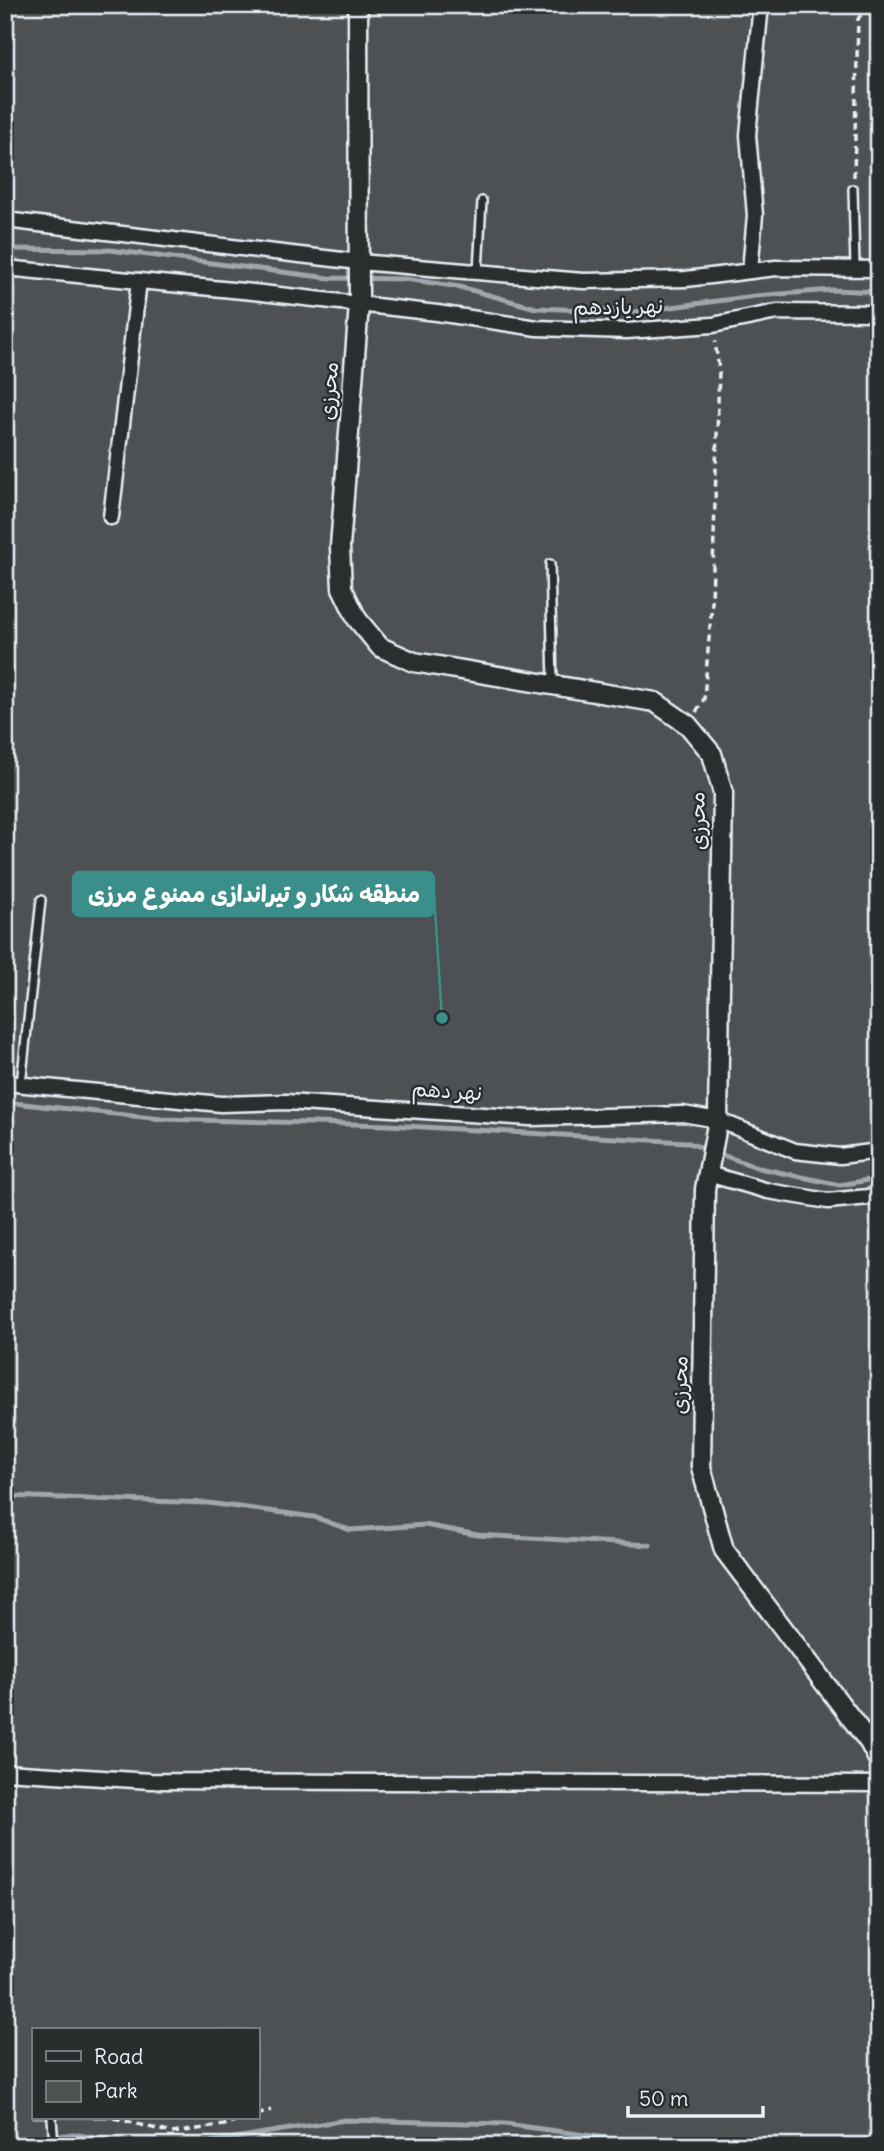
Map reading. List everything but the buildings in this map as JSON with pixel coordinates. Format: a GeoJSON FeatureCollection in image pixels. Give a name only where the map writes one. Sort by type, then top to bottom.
{"type":"FeatureCollection","features":[{"type":"Feature","properties":{"kind":"street"},"geometry":{"type":"LineString","coordinates":[[5,18],[7,5]]}},
{"type":"Feature","properties":{"kind":"street","name":"محرزی"},"geometry":{"type":"LineString","coordinates":[[358,5],[359,300],[340,547],[342,588],[357,619],[380,647],[414,663],[655,702],[688,725],[712,754],[723,793],[717,1126],[705,1189],[701,1467],[724,1550],[869,1742],[879,1761]]}},
{"type":"Feature","properties":{"kind":"street"},"geometry":{"type":"LineString","coordinates":[[750,271],[755,215],[748,135],[761,5]]}},
{"type":"Feature","properties":{"kind":"street"},"geometry":{"type":"LineString","coordinates":[[5,220],[358,266],[583,281],[686,279],[750,271],[855,267],[879,270]]}},
{"type":"Feature","properties":{"kind":"street","name":"نهر یازدهم"},"geometry":{"type":"LineString","coordinates":[[5,268],[359,300],[537,328],[627,331],[713,325],[777,312],[879,313]]}},
{"type":"Feature","properties":{"kind":"street"},"geometry":{"type":"LineString","coordinates":[[111,517],[139,281]]}},
{"type":"Feature","properties":{"kind":"street","name":"نهر دهم"},"geometry":{"type":"LineString","coordinates":[[5,1083],[221,1104],[286,1102],[530,1118],[683,1114],[795,1151],[840,1156],[879,1151]]}},
{"type":"Feature","properties":{"kind":"street"},"geometry":{"type":"LineString","coordinates":[[709,1168],[768,1191],[828,1201],[879,1196]]}},
{"type":"Feature","properties":{"kind":"street"},"geometry":{"type":"LineString","coordinates":[[5,1772],[151,1781],[879,1784]]}},
{"type":"Feature","properties":{"kind":"lane"},"geometry":{"type":"LineString","coordinates":[[853,189],[855,267]]}},
{"type":"Feature","properties":{"kind":"lane"},"geometry":{"type":"LineString","coordinates":[[478,272],[482,201]]}},
{"type":"Feature","properties":{"kind":"lane"},"geometry":{"type":"LineString","coordinates":[[550,564],[553,684]]}},
{"type":"Feature","properties":{"kind":"lane"},"geometry":{"type":"LineString","coordinates":[[21,1084],[40,900]]}},
{"type":"Feature","properties":{"kind":"lane"},"geometry":{"type":"LineString","coordinates":[[52,2120],[54,2146]]}},
{"type":"Feature","properties":{"kind":"path"},"geometry":{"type":"LineString","coordinates":[[853,189],[858,19],[868,5]]}},
{"type":"Feature","properties":{"kind":"path"},"geometry":{"type":"LineString","coordinates":[[688,725],[704,699],[712,602],[719,370],[713,325]]}},
{"type":"Feature","properties":{"kind":"path"},"geometry":{"type":"LineString","coordinates":[[259,2114],[272,2110]]}},
{"type":"Feature","properties":{"kind":"path"},"geometry":{"type":"LineString","coordinates":[[122,2120],[173,2133],[242,2120]]}},
{"type":"Feature","properties":{"kind":"green space"},"geometry":{"type":"Polygon","coordinates":[[[5,5],[879,5],[879,2146],[5,2146],[5,5]]]}},
{"type":"Feature","properties":{"kind":"waterway"},"geometry":{"type":"LineString","coordinates":[[5,249],[110,250],[329,278],[405,279],[460,287],[536,308],[634,312],[755,296],[833,290],[879,292]]}},
{"type":"Feature","properties":{"kind":"waterway"},"geometry":{"type":"LineString","coordinates":[[5,1102],[161,1119],[388,1125],[686,1142],[759,1168],[840,1185],[879,1178]]}},
{"type":"Feature","properties":{"kind":"waterway"},"geometry":{"type":"LineString","coordinates":[[5,1496],[208,1503],[314,1517],[350,1530],[425,1525],[477,1535],[650,1545]]}},
{"type":"Feature","properties":{"kind":"waterway"},"geometry":{"type":"LineString","coordinates":[[185,2146],[345,2120],[505,2124],[629,2141],[705,2146]]}},
{"type":"Feature","properties":{"kind":"waterway"},"geometry":{"type":"LineString","coordinates":[[5,2144],[73,2134],[139,2146]]}},
{"type":"Feature","properties":{"kind":"waterway"},"geometry":{"type":"LineString","coordinates":[[783,2146],[879,2140]]}},
{"type":"Feature","properties":{"kind":"place","name":"منطقه شکار و تیراندازی ممنوع مرزی"},"geometry":{"type":"Point","coordinates":[442,1018]}}]}
